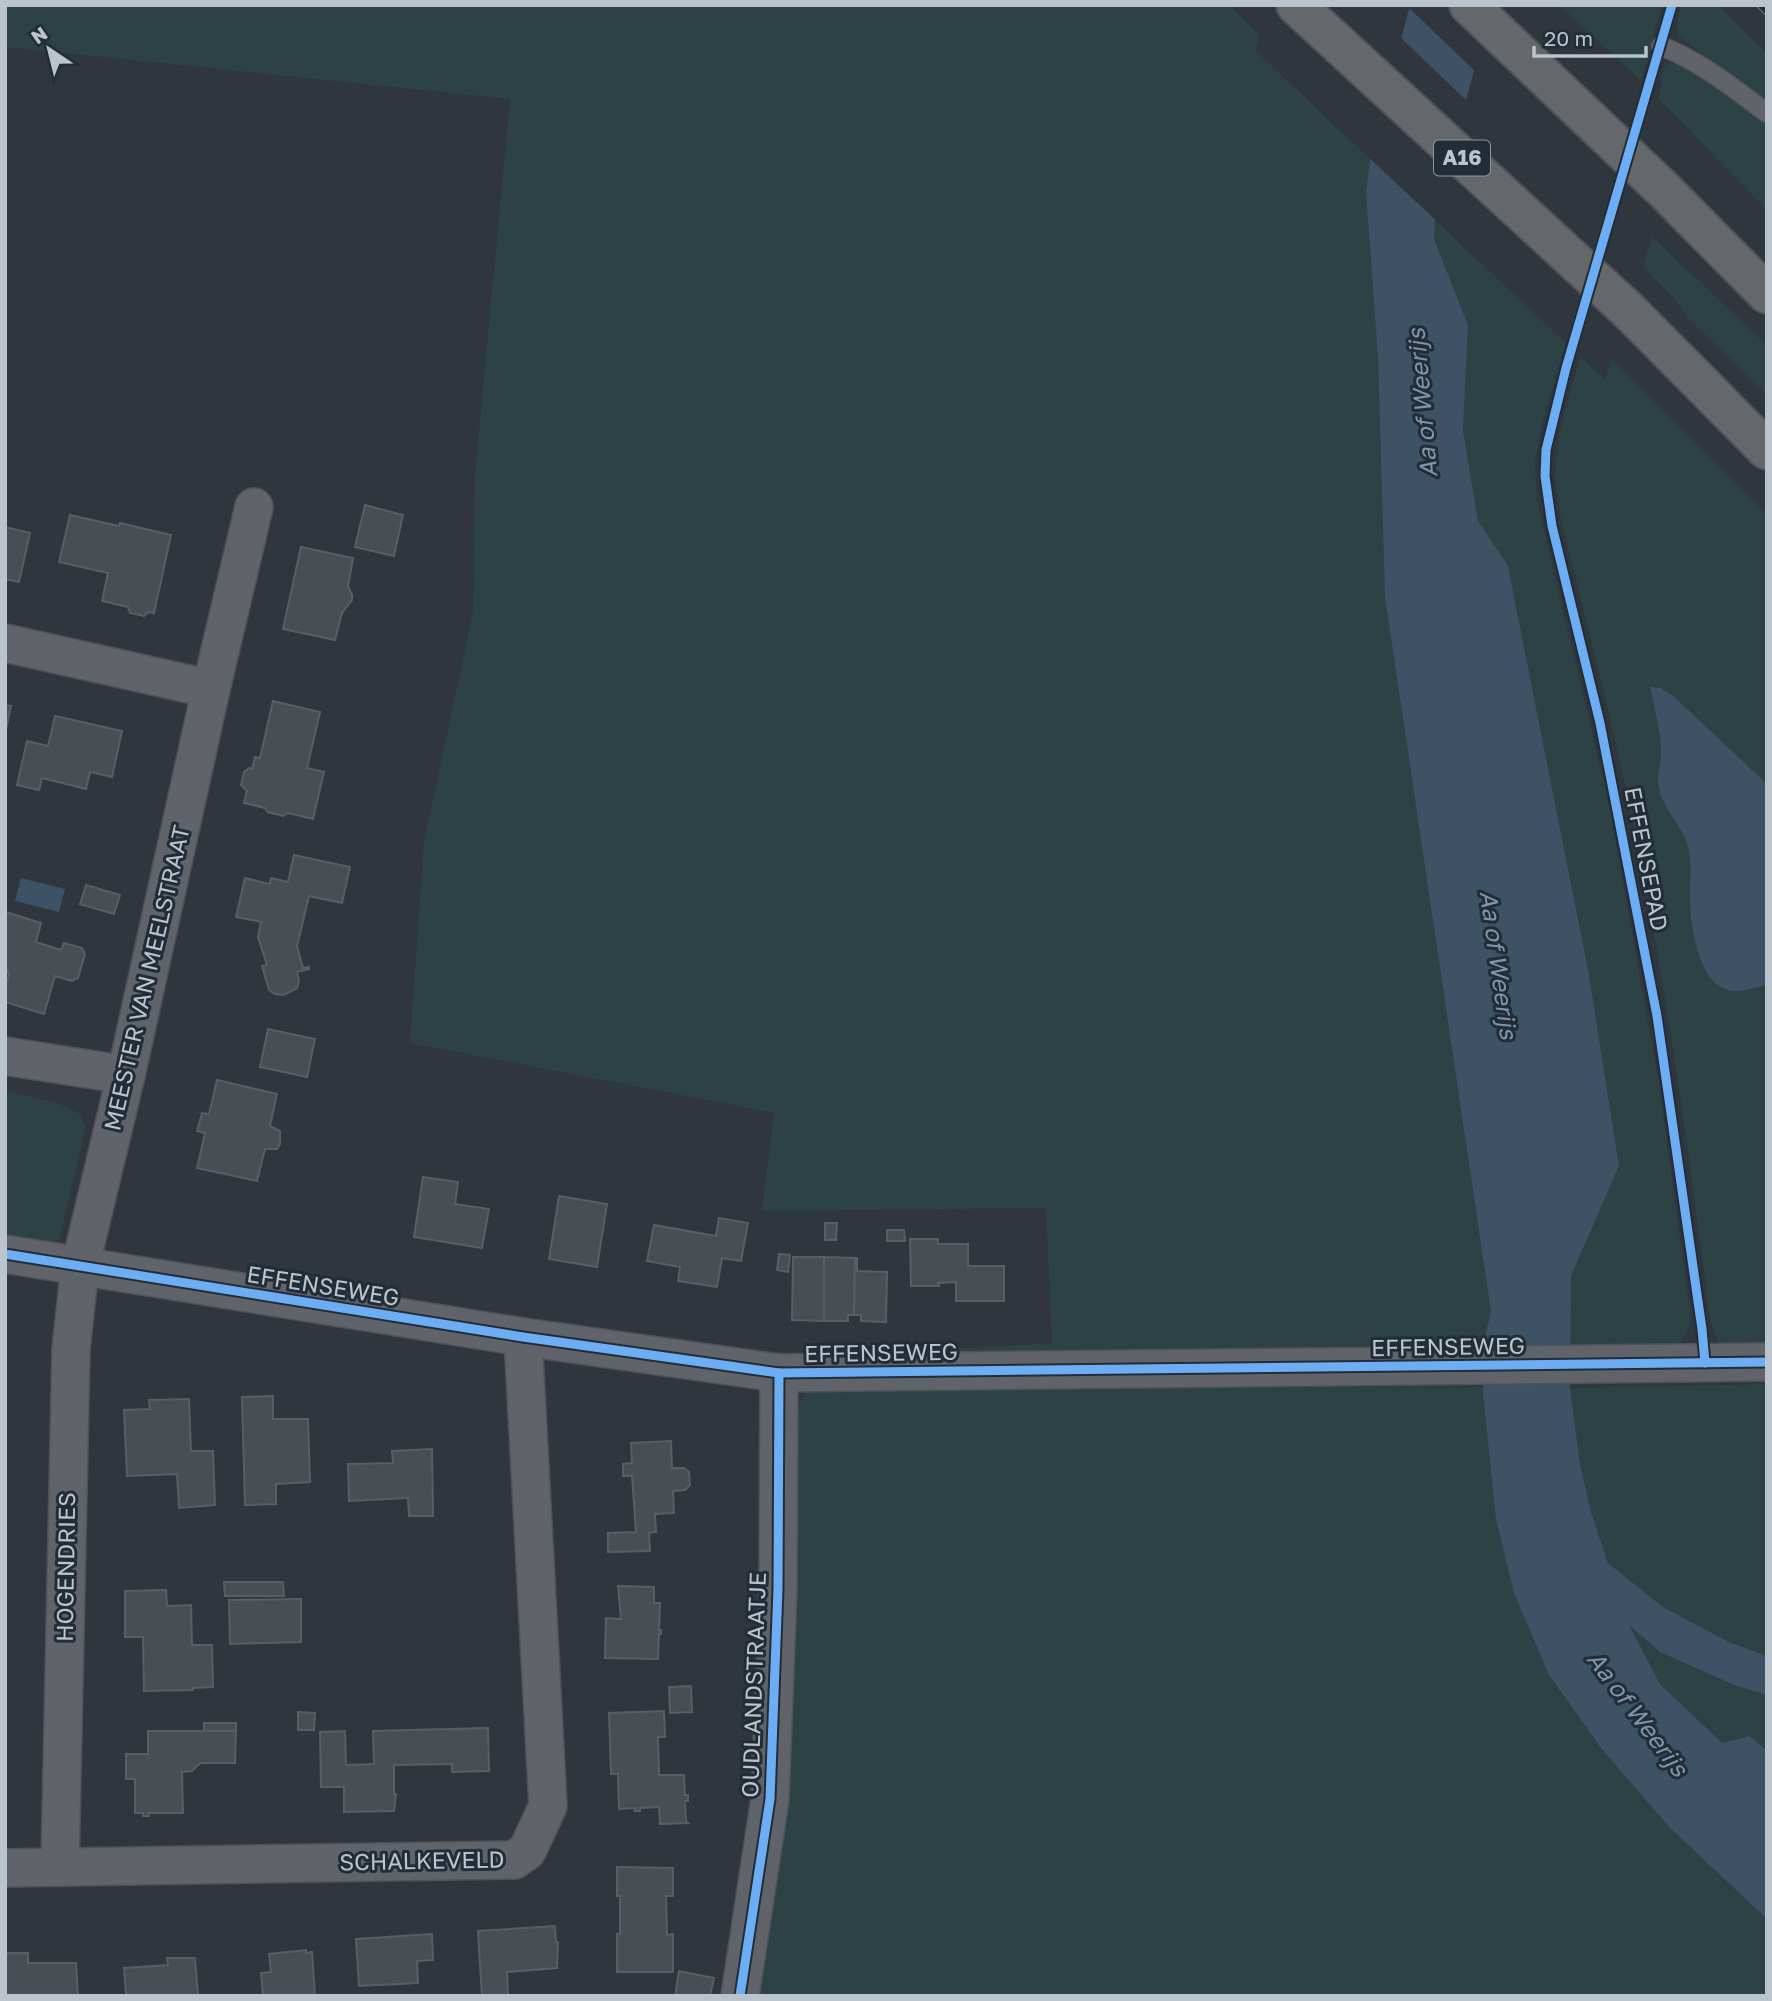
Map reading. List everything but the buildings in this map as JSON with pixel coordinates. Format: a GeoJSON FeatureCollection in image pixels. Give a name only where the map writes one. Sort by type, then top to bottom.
{"type":"FeatureCollection","features":[{"type":"Feature","properties":{"kind":"highway","name":"A16"},"geometry":{"type":"LineString","coordinates":[[1296,5],[1629,311],[1767,450]]}},
{"type":"Feature","properties":{"kind":"highway"},"geometry":{"type":"LineString","coordinates":[[1469,5],[1664,190],[1767,295]]}},
{"type":"Feature","properties":{"kind":"street","name":"MEESTER VAN MEELSTRAAT"},"geometry":{"type":"LineString","coordinates":[[80,1267],[254,507]]}},
{"type":"Feature","properties":{"kind":"street"},"geometry":{"type":"LineString","coordinates":[[5,643],[211,689]]}},
{"type":"Feature","properties":{"kind":"street"},"geometry":{"type":"LineString","coordinates":[[5,1056],[126,1075]]}},
{"type":"Feature","properties":{"kind":"street","name":"EFFENSEWEG"},"geometry":{"type":"LineString","coordinates":[[5,1254],[523,1337],[779,1373],[1767,1362]]}},
{"type":"Feature","properties":{"kind":"street","name":"HOGENDRIES"},"geometry":{"type":"LineString","coordinates":[[60,1867],[71,1349],[80,1267]]}},
{"type":"Feature","properties":{"kind":"street","name":"SCHALKEVELD"},"geometry":{"type":"LineString","coordinates":[[5,1868],[514,1860],[527,1851],[548,1806],[523,1337]]}},
{"type":"Feature","properties":{"kind":"street","name":"OUDLANDSTRAATJE"},"geometry":{"type":"LineString","coordinates":[[740,1996],[770,1799],[778,1589],[779,1373]]}},
{"type":"Feature","properties":{"kind":"lane"},"geometry":{"type":"LineString","coordinates":[[1661,46],[1682,54],[1708,70],[1767,113]]}},
{"type":"Feature","properties":{"kind":"green space"},"geometry":{"type":"Polygon","coordinates":[[[5,5],[1229,5],[1260,35],[1255,50],[1370,159],[1366,192],[1378,358],[1385,597],[1491,1312],[1482,1347],[1223,1354],[786,1358],[1052,1343],[1046,1208],[762,1211],[774,1113],[410,1043],[424,842],[473,612],[475,475],[510,99],[5,47],[5,5]]]}},
{"type":"Feature","properties":{"kind":"green space"},"geometry":{"type":"Polygon","coordinates":[[[1559,5],[1662,5],[1641,81],[1559,5]]]}},
{"type":"Feature","properties":{"kind":"green space"},"geometry":{"type":"Polygon","coordinates":[[[1681,5],[1718,5],[1767,54],[1767,103],[1678,36],[1681,5]]]}},
{"type":"Feature","properties":{"kind":"green space"},"geometry":{"type":"Polygon","coordinates":[[[1667,63],[1708,77],[1767,122],[1767,210],[1659,99],[1663,69],[1667,63]]]}},
{"type":"Feature","properties":{"kind":"green space"},"geometry":{"type":"Polygon","coordinates":[[[1435,220],[1566,343],[1541,428],[1535,463],[1537,500],[1609,805],[1659,1083],[1691,1319],[1679,1344],[1570,1346],[1571,1276],[1619,1166],[1589,975],[1508,566],[1478,521],[1463,430],[1468,325],[1434,239],[1435,220]]]}},
{"type":"Feature","properties":{"kind":"green space"},"geometry":{"type":"Polygon","coordinates":[[[1652,237],[1767,345],[1767,395],[1688,318],[1643,266],[1652,237]]]}},
{"type":"Feature","properties":{"kind":"green space"},"geometry":{"type":"Polygon","coordinates":[[[1580,357],[1605,379],[1612,360],[1767,515],[1767,1345],[1718,1343],[1710,1319],[1656,943],[1615,742],[1560,515],[1555,473],[1560,429],[1580,357]]]}},
{"type":"Feature","properties":{"kind":"green space"},"geometry":{"type":"Polygon","coordinates":[[[5,1091],[55,1102],[79,1113],[86,1126],[58,1245],[5,1235],[5,1091]]]}},
{"type":"Feature","properties":{"kind":"green space"},"geometry":{"type":"Polygon","coordinates":[[[1767,1384],[1767,1656],[1729,1642],[1663,1607],[1608,1563],[1591,1512],[1580,1464],[1570,1388],[1767,1384]]]}},
{"type":"Feature","properties":{"kind":"green space"},"geometry":{"type":"Polygon","coordinates":[[[1483,1387],[1488,1425],[1549,1675],[1601,1748],[1670,1828],[1767,1919],[1767,1996],[753,1996],[791,1421],[807,1389],[1483,1387]]]}},
{"type":"Feature","properties":{"kind":"green space"},"geometry":{"type":"Polygon","coordinates":[[[1628,1623],[1660,1652],[1734,1685],[1767,1695],[1767,1752],[1750,1736],[1722,1743],[1660,1684],[1628,1623]]]}},
{"type":"Feature","properties":{"kind":"water","name":"Aa of Weerijs"},"geometry":{"type":"Polygon","coordinates":[[[1410,5],[1491,5],[1435,220],[1434,239],[1468,325],[1463,430],[1478,521],[1508,566],[1589,975],[1619,1166],[1571,1276],[1570,1388],[1580,1464],[1591,1512],[1608,1563],[1663,1607],[1729,1642],[1767,1656],[1767,1695],[1734,1685],[1660,1652],[1629,1625],[1660,1684],[1722,1743],[1750,1736],[1767,1751],[1767,1919],[1670,1828],[1601,1748],[1549,1675],[1514,1593],[1496,1519],[1483,1393],[1482,1347],[1491,1312],[1385,597],[1378,358],[1366,192],[1370,159],[1410,5]]]}},
{"type":"Feature","properties":{"kind":"water"},"geometry":{"type":"Polygon","coordinates":[[[1650,687],[1660,688],[1672,695],[1767,784],[1767,985],[1740,991],[1725,989],[1716,984],[1709,975],[1698,952],[1691,914],[1689,850],[1660,791],[1660,742],[1650,687]]]}},
{"type":"Feature","properties":{"kind":"water"},"geometry":{"type":"Polygon","coordinates":[[[21,878],[65,889],[59,912],[15,901],[21,878]]]}},
{"type":"Feature","properties":{"kind":"pier"},"geometry":{"type":"Polygon","coordinates":[[[1494,5],[1477,73],[1407,6],[1494,5]]]}},
{"type":"Feature","properties":{"kind":"pier"},"geometry":{"type":"Polygon","coordinates":[[[1399,36],[1469,103],[1439,223],[1367,156],[1399,36]]]}},
{"type":"Feature","properties":{"kind":"railway"},"geometry":{"type":"LineString","coordinates":[[1760,5],[1767,12]]}},
{"type":"Feature","properties":{"kind":"cycle path","name":"EFFENSEPAD"},"geometry":{"type":"LineString","coordinates":[[1672,5],[1566,368],[1546,450],[1545,476],[1552,526],[1600,723],[1657,1016],[1705,1363]]}},
{"type":"Feature","properties":{"kind":"cycle path"},"geometry":{"type":"LineString","coordinates":[[5,1254],[523,1337],[779,1373],[1767,1362]]}},
{"type":"Feature","properties":{"kind":"cycle path"},"geometry":{"type":"LineString","coordinates":[[740,1996],[770,1799],[778,1589],[779,1373]]}}]}
